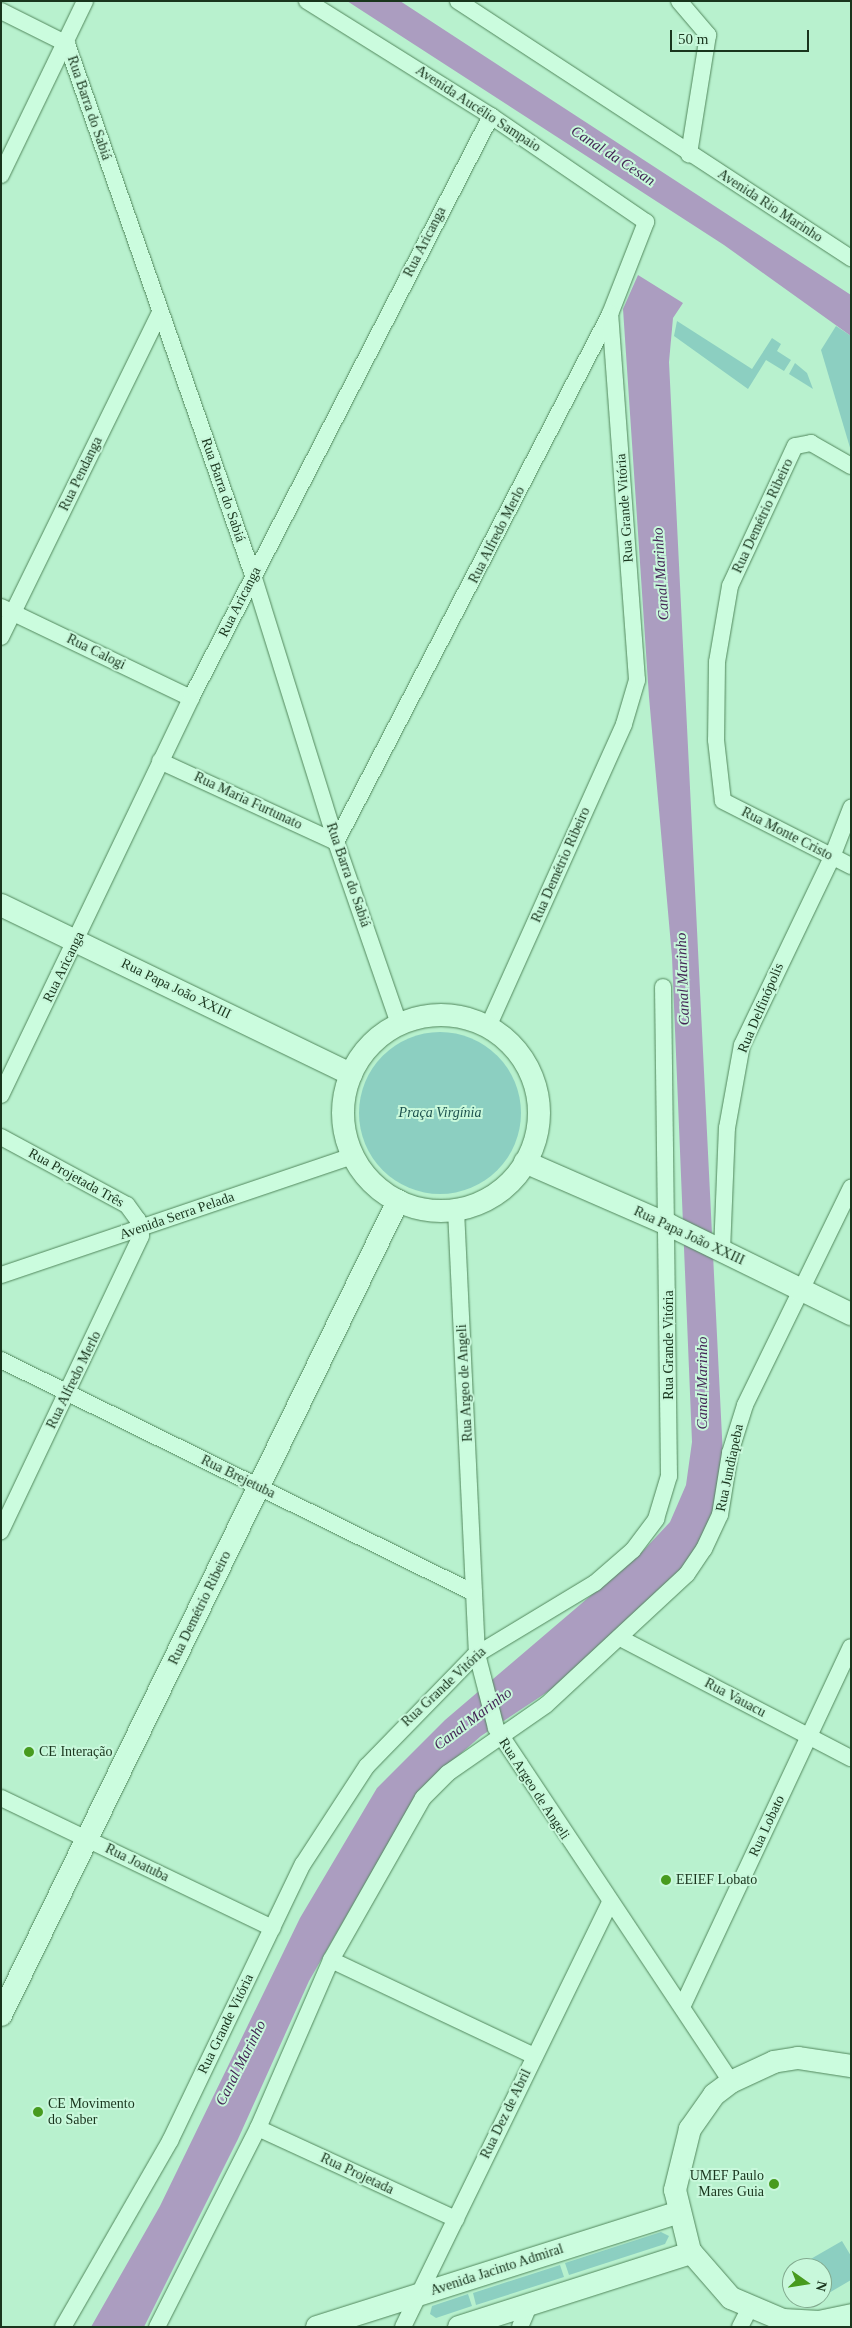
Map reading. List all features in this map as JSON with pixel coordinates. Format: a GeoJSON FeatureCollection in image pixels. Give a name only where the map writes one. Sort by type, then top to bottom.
{"type":"FeatureCollection","features":[{"type":"Feature","properties":{"kind":"street"},"geometry":{"type":"LineString","coordinates":[[1,175],[67,44],[84,1]]}},
{"type":"Feature","properties":{"kind":"street","name":"Avenida Aucélio Sampaio"},"geometry":{"type":"LineString","coordinates":[[307,1],[490,116],[646,222]]}},
{"type":"Feature","properties":{"kind":"street"},"geometry":{"type":"LineString","coordinates":[[458,1],[690,154],[708,35],[680,1]]}},
{"type":"Feature","properties":{"kind":"street"},"geometry":{"type":"LineString","coordinates":[[1,11],[67,44]]}},
{"type":"Feature","properties":{"kind":"street","name":"Rua Barra do Sabiá"},"geometry":{"type":"LineString","coordinates":[[67,44],[253,575],[336,842],[399,1024]]}},
{"type":"Feature","properties":{"kind":"street","name":"Rua Aricanga"},"geometry":{"type":"LineString","coordinates":[[1,1095],[76,942],[190,698],[490,116]]}},
{"type":"Feature","properties":{"kind":"street","name":"Avenida Rio Marinho"},"geometry":{"type":"LineString","coordinates":[[690,154],[851,258]]}},
{"type":"Feature","properties":{"kind":"street","name":"Rua Alfredo Merlo"},"geometry":{"type":"LineString","coordinates":[[336,842],[610,314],[646,222]]}},
{"type":"Feature","properties":{"kind":"street","name":"Rua Pendanga"},"geometry":{"type":"LineString","coordinates":[[1,637],[7,610],[160,312]]}},
{"type":"Feature","properties":{"kind":"street","name":"Rua Grande Vitória"},"geometry":{"type":"LineString","coordinates":[[610,314],[636,654],[631,702]]}},
{"type":"Feature","properties":{"kind":"street","name":"Rua Demétrio Ribeiro"},"geometry":{"type":"LineString","coordinates":[[723,800],[716,740],[717,662],[730,586],[795,446],[811,443],[851,466]]}},
{"type":"Feature","properties":{"kind":"street","name":"Rua Calogi"},"geometry":{"type":"LineString","coordinates":[[7,610],[190,698]]}},
{"type":"Feature","properties":{"kind":"street","name":"Rua Demétrio Ribeiro"},"geometry":{"type":"LineString","coordinates":[[488,1027],[631,702]]}},
{"type":"Feature","properties":{"kind":"street","name":"Rua Maria Furtunato"},"geometry":{"type":"LineString","coordinates":[[160,761],[336,842]]}},
{"type":"Feature","properties":{"kind":"street","name":"Rua Monte Cristo"},"geometry":{"type":"LineString","coordinates":[[723,800],[851,866]]}},
{"type":"Feature","properties":{"kind":"street","name":"Rua Delfinópolis"},"geometry":{"type":"LineString","coordinates":[[719,1250],[727,1128],[742,1045],[832,857],[851,808]]}},
{"type":"Feature","properties":{"kind":"street","name":"Rua Papa João XXIII"},"geometry":{"type":"LineString","coordinates":[[1,905],[351,1074]]}},
{"type":"Feature","properties":{"kind":"street","name":"Rua Grande Vitória"},"geometry":{"type":"LineString","coordinates":[[63,2327],[170,2142],[272,1928],[323,1830],[367,1766],[415,1712],[477,1654],[595,1583],[633,1550],[656,1520],[669,1476],[673,1227],[663,987]]}},
{"type":"Feature","properties":{"kind":"street"},"geometry":{"type":"LineString","coordinates":[[444,1015],[488,1027],[518,1054],[536,1092],[537,1128],[525,1162],[496,1194],[456,1210],[426,1210],[398,1201],[369,1179],[354,1156],[344,1115],[351,1074],[370,1044],[399,1024],[444,1015]]}},
{"type":"Feature","properties":{"kind":"street","name":"Rua Projetada Três"},"geometry":{"type":"LineString","coordinates":[[1,1137],[127,1205],[140,1228]]}},
{"type":"Feature","properties":{"kind":"street","name":"Avenida Serra Pelada"},"geometry":{"type":"LineString","coordinates":[[1,1275],[354,1156]]}},
{"type":"Feature","properties":{"kind":"street","name":"Rua Papa João XXIII"},"geometry":{"type":"LineString","coordinates":[[525,1162],[673,1227],[851,1314]]}},
{"type":"Feature","properties":{"kind":"street","name":"Rua Jundiapeba"},"geometry":{"type":"LineString","coordinates":[[498,1733],[546,1705],[687,1574],[704,1549],[720,1515],[736,1429],[800,1290],[851,1188]]}},
{"type":"Feature","properties":{"kind":"street","name":"Rua Demétrio Ribeiro"},"geometry":{"type":"LineString","coordinates":[[1,2015],[398,1201]]}},
{"type":"Feature","properties":{"kind":"street","name":"Rua Argeo de Angeli"},"geometry":{"type":"LineString","coordinates":[[456,1210],[477,1654],[480,1676],[498,1733],[610,1902],[683,2006],[731,2082]]}},
{"type":"Feature","properties":{"kind":"street","name":"Rua Alfredo Merlo"},"geometry":{"type":"LineString","coordinates":[[1,1531],[137,1251],[140,1228]]}},
{"type":"Feature","properties":{"kind":"street","name":"Rua Brejetuba"},"geometry":{"type":"LineString","coordinates":[[1,1360],[474,1593]]}},
{"type":"Feature","properties":{"kind":"street","name":"Rua Vauacu"},"geometry":{"type":"LineString","coordinates":[[620,1638],[851,1758]]}},
{"type":"Feature","properties":{"kind":"street","name":"Rua Lobato"},"geometry":{"type":"LineString","coordinates":[[683,2006],[851,1647]]}},
{"type":"Feature","properties":{"kind":"street"},"geometry":{"type":"LineString","coordinates":[[157,2327],[258,2128],[331,1960],[423,1798],[448,1773],[498,1733]]}},
{"type":"Feature","properties":{"kind":"street","name":"Rua Joatuba"},"geometry":{"type":"LineString","coordinates":[[1,1798],[272,1928]]}},
{"type":"Feature","properties":{"kind":"street","name":"Rua Dez de Abril"},"geometry":{"type":"LineString","coordinates":[[403,2327],[610,1902]]}},
{"type":"Feature","properties":{"kind":"street"},"geometry":{"type":"LineString","coordinates":[[331,1960],[534,2056]]}},
{"type":"Feature","properties":{"kind":"street"},"geometry":{"type":"LineString","coordinates":[[851,2066],[798,2058],[774,2062],[731,2082],[701,2112],[684,2142],[677,2169],[677,2212],[691,2253],[714,2284],[744,2318],[801,2323],[851,2315]]}},
{"type":"Feature","properties":{"kind":"street","name":"Rua Projetada"},"geometry":{"type":"LineString","coordinates":[[258,2128],[456,2219]]}},
{"type":"Feature","properties":{"kind":"street","name":"Avenida Jacinto Admiral"},"geometry":{"type":"LineString","coordinates":[[318,2327],[677,2212]]}},
{"type":"Feature","properties":{"kind":"street"},"geometry":{"type":"LineString","coordinates":[[470,2325],[691,2253]]}},
{"type":"Feature","properties":{"kind":"street"},"geometry":{"type":"LineString","coordinates":[[520,2327],[530,2304]]}},
{"type":"Feature","properties":{"kind":"green space"},"geometry":{"type":"Polygon","coordinates":[[[677,321],[752,369],[772,338],[781,344],[777,351],[791,360],[784,371],[766,360],[748,389],[674,336],[677,321]]]}},
{"type":"Feature","properties":{"kind":"green space"},"geometry":{"type":"Polygon","coordinates":[[[836,326],[851,336],[851,451],[821,350],[836,326]]]}},
{"type":"Feature","properties":{"kind":"green space"},"geometry":{"type":"Polygon","coordinates":[[[795,363],[807,373],[813,389],[789,374],[795,363]]]}},
{"type":"Feature","properties":{"kind":"green space","name":"Praça Virgínia"},"geometry":{"type":"Polygon","coordinates":[[[440,1032],[471,1038],[497,1056],[515,1082],[521,1113],[515,1144],[497,1170],[471,1188],[440,1194],[409,1188],[383,1170],[365,1144],[359,1113],[365,1082],[383,1056],[409,1038],[440,1032]]]}},
{"type":"Feature","properties":{"kind":"green space"},"geometry":{"type":"Polygon","coordinates":[[[661,2232],[669,2236],[665,2244],[569,2275],[565,2263],[661,2232]]]}},
{"type":"Feature","properties":{"kind":"green space"},"geometry":{"type":"Polygon","coordinates":[[[842,2241],[851,2256],[851,2280],[832,2291],[832,2258],[812,2258],[842,2241]]]}},
{"type":"Feature","properties":{"kind":"green space"},"geometry":{"type":"Polygon","coordinates":[[[560,2265],[564,2277],[476,2305],[473,2293],[560,2265]]]}},
{"type":"Feature","properties":{"kind":"green space"},"geometry":{"type":"Polygon","coordinates":[[[468,2294],[472,2306],[436,2318],[430,2314],[432,2306],[468,2294]]]}},
{"type":"Feature","properties":{"kind":"water","name":"Canal da Cesan"},"geometry":{"type":"Polygon","coordinates":[[[347,1],[400,1],[851,295],[851,336],[724,245],[347,1]]]}},
{"type":"Feature","properties":{"kind":"water","name":"Canal Marinho"},"geometry":{"type":"Polygon","coordinates":[[[638,275],[683,303],[673,318],[669,362],[723,1457],[711,1523],[693,1558],[567,1679],[481,1736],[419,1790],[309,1981],[238,2139],[144,2327],[91,2327],[160,2206],[300,1918],[377,1788],[445,1720],[643,1551],[670,1522],[686,1485],[692,1442],[672,957],[649,697],[623,309],[638,275]]]}},
{"type":"Feature","properties":{"kind":"place","name":"CE Interação"},"geometry":{"type":"Point","coordinates":[29,1752]}},
{"type":"Feature","properties":{"kind":"place","name":"EEIEF Lobato"},"geometry":{"type":"Point","coordinates":[666,1880]}},
{"type":"Feature","properties":{"kind":"place","name":"CE Movimento do Saber"},"geometry":{"type":"Point","coordinates":[38,2112]}},
{"type":"Feature","properties":{"kind":"place","name":"UMEF Paulo Mares Guia"},"geometry":{"type":"Point","coordinates":[774,2184]}}]}
